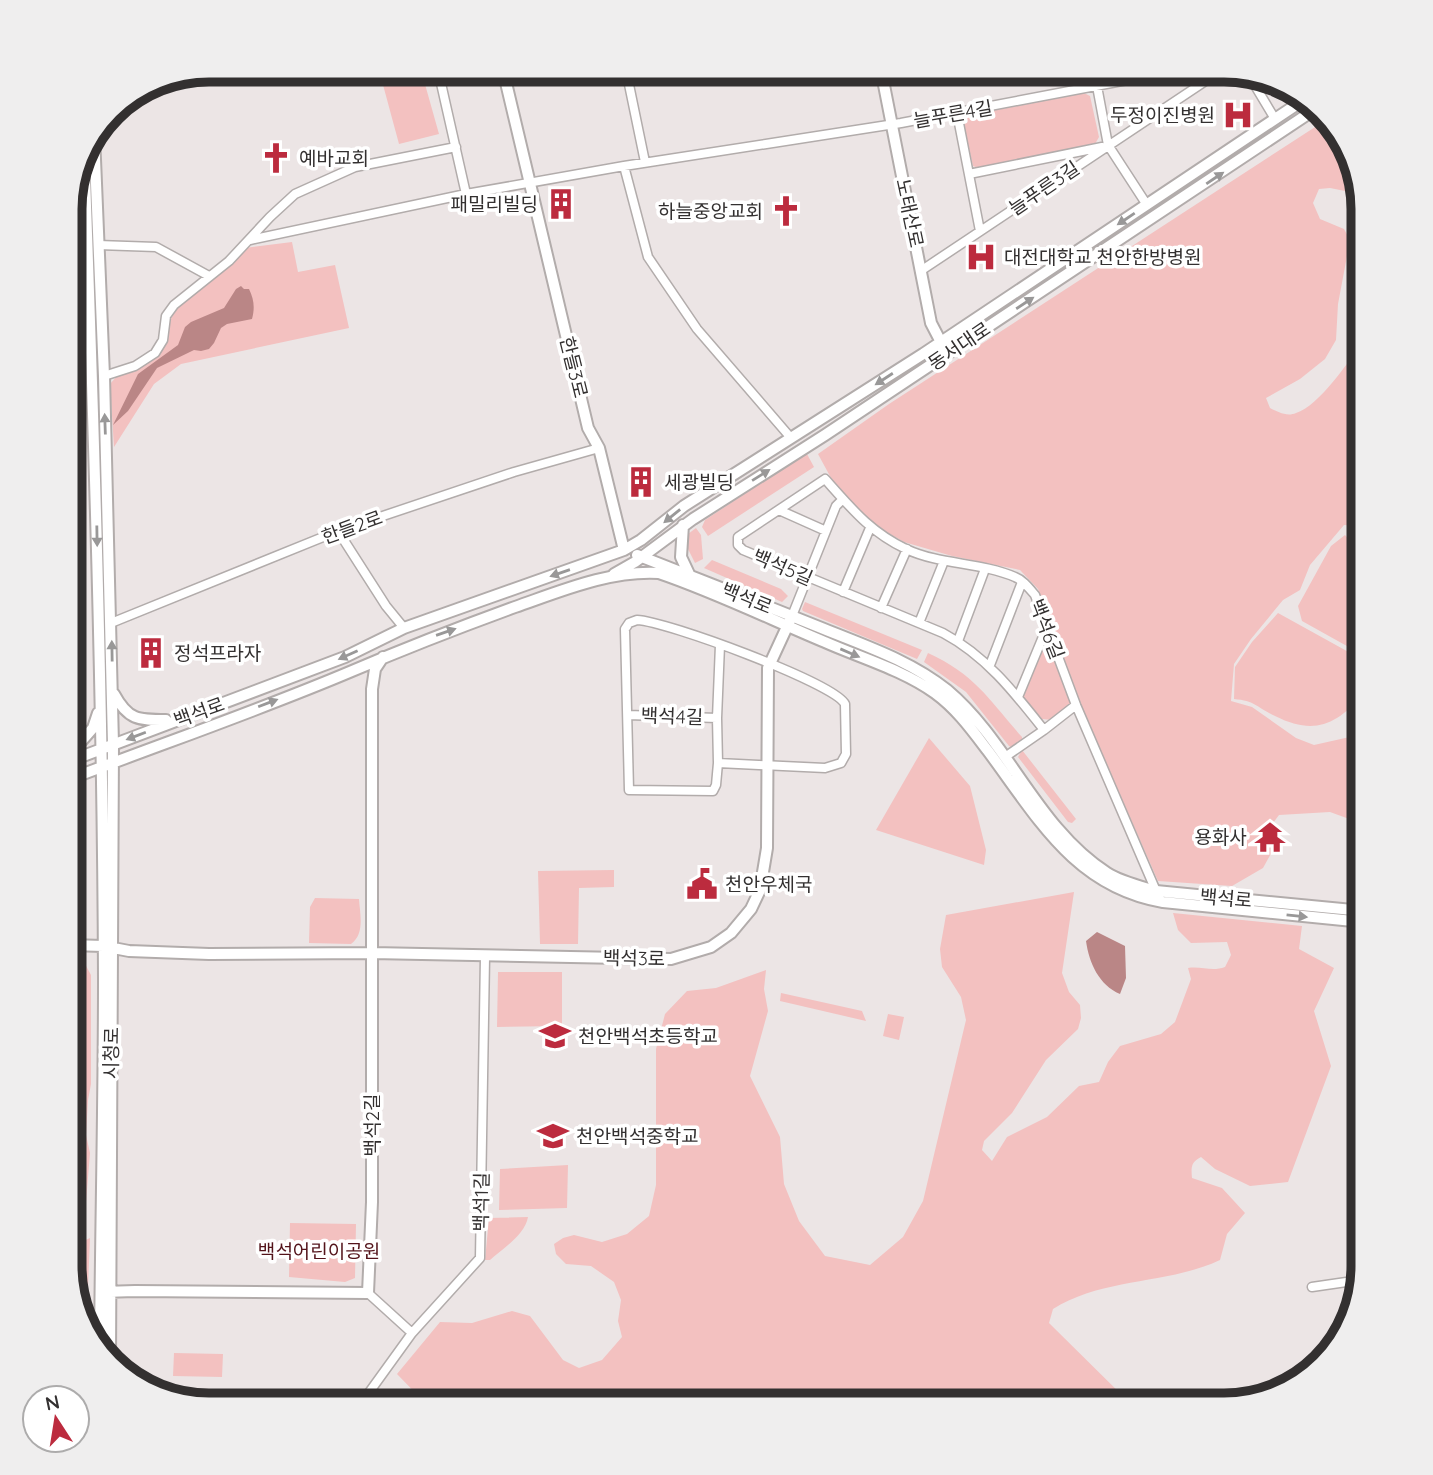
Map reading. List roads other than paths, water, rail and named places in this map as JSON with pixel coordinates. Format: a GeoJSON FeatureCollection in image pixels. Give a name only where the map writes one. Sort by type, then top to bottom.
{"type":"FeatureCollection","features":[{"type":"Feature","properties":{"kind":"street"},"geometry":{"type":"LineString","coordinates":[[441,82],[466,194]]}},
{"type":"Feature","properties":{"kind":"street","name":"한들3로"},"geometry":{"type":"LineString","coordinates":[[506,82],[588,428],[599,448],[624,550]]}},
{"type":"Feature","properties":{"kind":"street"},"geometry":{"type":"LineString","coordinates":[[629,82],[645,162]]}},
{"type":"Feature","properties":{"kind":"street","name":"노태산로"},"geometry":{"type":"LineString","coordinates":[[884,83],[931,323],[947,354]]}},
{"type":"Feature","properties":{"kind":"street"},"geometry":{"type":"LineString","coordinates":[[1096,83],[1108,145],[1147,205]]}},
{"type":"Feature","properties":{"kind":"street","name":"늘푸른4길"},"geometry":{"type":"LineString","coordinates":[[892,124],[1113,83]]}},
{"type":"Feature","properties":{"kind":"street","name":"늘푸른3길"},"geometry":{"type":"LineString","coordinates":[[922,270],[1202,83]]}},
{"type":"Feature","properties":{"kind":"street"},"geometry":{"type":"LineString","coordinates":[[1256,87],[1275,119]]}},
{"type":"Feature","properties":{"kind":"street","name":"동서대로"},"geometry":{"type":"LineString","coordinates":[[624,550],[684,506],[941,342],[1296,105]]}},
{"type":"Feature","properties":{"kind":"street"},"geometry":{"type":"LineString","coordinates":[[957,113],[981,231]]}},
{"type":"Feature","properties":{"kind":"street","name":"동서대로"},"geometry":{"type":"LineString","coordinates":[[598,580],[639,559],[683,526],[825,435],[1308,114]]}},
{"type":"Feature","properties":{"kind":"street"},"geometry":{"type":"LineString","coordinates":[[250,240],[529,182],[892,124]]}},
{"type":"Feature","properties":{"kind":"street","name":"늘푸른3길"},"geometry":{"type":"LineString","coordinates":[[969,174],[1108,145]]}},
{"type":"Feature","properties":{"kind":"street"},"geometry":{"type":"LineString","coordinates":[[104,376],[135,366],[155,353],[163,340],[166,316],[174,305],[229,261],[295,194],[355,167],[456,146]]}},
{"type":"Feature","properties":{"kind":"street"},"geometry":{"type":"LineString","coordinates":[[95,155],[111,622],[112,689],[107,746]]}},
{"type":"Feature","properties":{"kind":"street"},"geometry":{"type":"LineString","coordinates":[[624,166],[648,257],[697,329],[790,438]]}},
{"type":"Feature","properties":{"kind":"street"},"geometry":{"type":"LineString","coordinates":[[85,184],[101,704],[107,746]]}},
{"type":"Feature","properties":{"kind":"street"},"geometry":{"type":"LineString","coordinates":[[98,245],[156,247],[209,276]]}},
{"type":"Feature","properties":{"kind":"street","name":"한들2로"},"geometry":{"type":"LineString","coordinates":[[111,622],[338,531],[514,472],[599,448]]}},
{"type":"Feature","properties":{"kind":"street","name":"백석6길"},"geometry":{"type":"LineString","coordinates":[[825,479],[870,528],[906,549],[944,561],[1016,577],[1035,594],[1076,705],[1156,891]]}},
{"type":"Feature","properties":{"kind":"street","name":"백석5길"},"geometry":{"type":"LineString","coordinates":[[825,479],[738,537],[738,545],[743,550],[958,641],[990,666],[1044,730]]}},
{"type":"Feature","properties":{"kind":"street","name":"백석3로"},"geometry":{"type":"LineString","coordinates":[[82,946],[209,954],[372,953],[671,959],[700,952],[722,940],[742,922],[760,890],[767,848],[768,668],[836,506],[843,499]]}},
{"type":"Feature","properties":{"kind":"street"},"geometry":{"type":"LineString","coordinates":[[779,510],[826,531]]}},
{"type":"Feature","properties":{"kind":"street"},"geometry":{"type":"LineString","coordinates":[[683,526],[681,557],[688,574]]}},
{"type":"Feature","properties":{"kind":"street"},"geometry":{"type":"LineString","coordinates":[[843,592],[870,528]]}},
{"type":"Feature","properties":{"kind":"street"},"geometry":{"type":"LineString","coordinates":[[338,531],[386,606],[404,628]]}},
{"type":"Feature","properties":{"kind":"street"},"geometry":{"type":"LineString","coordinates":[[881,608],[906,549]]}},
{"type":"Feature","properties":{"kind":"street","name":"백석로"},"geometry":{"type":"LineString","coordinates":[[82,756],[345,657],[404,628],[624,550],[639,559],[688,574],[790,621],[916,681],[944,700],[965,720],[1066,853],[1093,875],[1110,884],[1163,902],[1351,921]]}},
{"type":"Feature","properties":{"kind":"street"},"geometry":{"type":"LineString","coordinates":[[639,559],[659,573]]}},
{"type":"Feature","properties":{"kind":"street"},"geometry":{"type":"LineString","coordinates":[[919,624],[944,561]]}},
{"type":"Feature","properties":{"kind":"street"},"geometry":{"type":"LineString","coordinates":[[958,641],[985,569]]}},
{"type":"Feature","properties":{"kind":"street","name":"백석로"},"geometry":{"type":"LineString","coordinates":[[82,774],[339,676],[426,639],[598,580],[640,572],[659,573],[918,669],[948,691],[984,728],[1055,827],[1085,856],[1108,873],[1156,891],[1351,910]]}},
{"type":"Feature","properties":{"kind":"street"},"geometry":{"type":"LineString","coordinates":[[990,666],[1022,582]]}},
{"type":"Feature","properties":{"kind":"street"},"geometry":{"type":"LineString","coordinates":[[718,764],[825,768],[841,763],[846,754],[845,704],[835,693],[720,645],[648,620],[637,620],[629,623],[625,629],[629,789],[713,791],[718,764],[720,645]]}},
{"type":"Feature","properties":{"kind":"street"},"geometry":{"type":"LineString","coordinates":[[1018,697],[1046,626]]}},
{"type":"Feature","properties":{"kind":"street","name":"백석2길"},"geometry":{"type":"LineString","coordinates":[[368,1293],[372,1202],[372,689],[375,670],[383,657]]}},
{"type":"Feature","properties":{"kind":"street"},"geometry":{"type":"LineString","coordinates":[[339,676],[361,677],[372,689]]}},
{"type":"Feature","properties":{"kind":"street"},"geometry":{"type":"LineString","coordinates":[[112,689],[130,715],[143,720],[176,720]]}},
{"type":"Feature","properties":{"kind":"street"},"geometry":{"type":"LineString","coordinates":[[82,740],[93,728],[101,704]]}},
{"type":"Feature","properties":{"kind":"street"},"geometry":{"type":"LineString","coordinates":[[1006,757],[1076,705]]}},
{"type":"Feature","properties":{"kind":"street","name":"백석4길"},"geometry":{"type":"LineString","coordinates":[[628,715],[717,718]]}},
{"type":"Feature","properties":{"kind":"street","name":"시청로"},"geometry":{"type":"LineString","coordinates":[[107,746],[105,1292],[109,1344]]}},
{"type":"Feature","properties":{"kind":"street","name":"백석1길"},"geometry":{"type":"LineString","coordinates":[[369,1393],[412,1333],[480,1258],[485,957]]}},
{"type":"Feature","properties":{"kind":"street"},"geometry":{"type":"LineString","coordinates":[[1312,1287],[1350,1281]]}},
{"type":"Feature","properties":{"kind":"street"},"geometry":{"type":"LineString","coordinates":[[105,1292],[368,1293],[412,1333]]}},
{"type":"Feature","properties":{"kind":"street","name":"시청로"},"geometry":{"type":"LineString","coordinates":[[101,1332],[105,1292]]}},
{"type":"Feature","properties":{"kind":"place","name":"두정이진병원"},"geometry":{"type":"Point","coordinates":[1238,115]}},
{"type":"Feature","properties":{"kind":"place","name":"예바교회"},"geometry":{"type":"Point","coordinates":[276,158]}},
{"type":"Feature","properties":{"kind":"place","name":"패밀리빌딩"},"geometry":{"type":"Point","coordinates":[561,204]}},
{"type":"Feature","properties":{"kind":"place","name":"하늘중앙교회"},"geometry":{"type":"Point","coordinates":[786,211]}},
{"type":"Feature","properties":{"kind":"place","name":"대전대학교 천안한방병원"},"geometry":{"type":"Point","coordinates":[981,257]}},
{"type":"Feature","properties":{"kind":"place","name":"세광빌딩"},"geometry":{"type":"Point","coordinates":[641,482]}},
{"type":"Feature","properties":{"kind":"place","name":"정석프라자"},"geometry":{"type":"Point","coordinates":[151,653]}},
{"type":"Feature","properties":{"kind":"place","name":"용화사"},"geometry":{"type":"Point","coordinates":[1270,837]}},
{"type":"Feature","properties":{"kind":"place","name":"천안우체국"},"geometry":{"type":"Point","coordinates":[702,884]}},
{"type":"Feature","properties":{"kind":"place","name":"천안백석초등학교"},"geometry":{"type":"Point","coordinates":[555,1036]}},
{"type":"Feature","properties":{"kind":"place","name":"천안백석중학교"},"geometry":{"type":"Point","coordinates":[553,1136]}},
{"type":"Feature","properties":{"kind":"park label","name":"백석어린이공원"},"geometry":{"type":"Point","coordinates":[319,1251]}}]}
